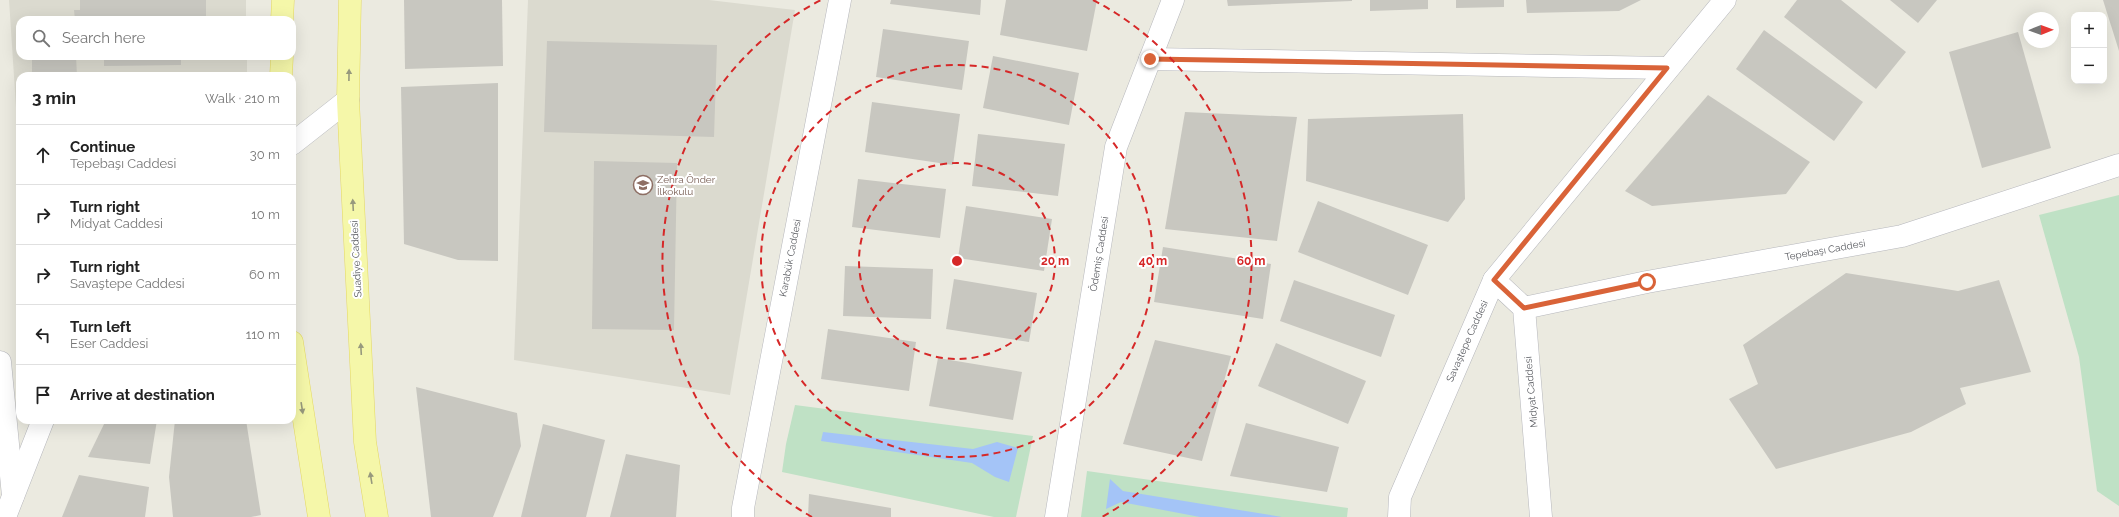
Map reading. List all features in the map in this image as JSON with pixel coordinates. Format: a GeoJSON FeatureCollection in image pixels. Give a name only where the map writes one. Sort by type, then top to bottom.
{"type":"FeatureCollection","features":[{"type":"Feature","properties":{"kind":"main road"},"geometry":{"type":"LineString","coordinates":[[282,16],[283,0]]}},
{"type":"Feature","properties":{"kind":"main road","name":"Suadiye Caddesi"},"geometry":{"type":"LineString","coordinates":[[350,0],[348,100],[365,442],[377,517]]}},
{"type":"Feature","properties":{"kind":"main road"},"geometry":{"type":"LineString","coordinates":[[281,72],[282,60]]}},
{"type":"Feature","properties":{"kind":"main road"},"geometry":{"type":"LineString","coordinates":[[296,368],[319,517]]}},
{"type":"Feature","properties":{"kind":"street","name":"Karabük Caddesi"},"geometry":{"type":"LineString","coordinates":[[743,517],[743,508],[748,480],[840,0]]}},
{"type":"Feature","properties":{"kind":"street","name":"Ödemiş Caddesi"},"geometry":{"type":"LineString","coordinates":[[1056,517],[1116,147],[1173,0]]}},
{"type":"Feature","properties":{"kind":"street","name":"Savaştepe Caddesi"},"geometry":{"type":"LineString","coordinates":[[1399,517],[1400,497],[1494,280],[1667,68],[1725,0]]}},
{"type":"Feature","properties":{"kind":"street"},"geometry":{"type":"LineString","coordinates":[[1150,59],[1667,68]]}},
{"type":"Feature","properties":{"kind":"street"},"geometry":{"type":"LineString","coordinates":[[296,141],[348,100]]}},
{"type":"Feature","properties":{"kind":"street","name":"Tepebaşı Caddesi"},"geometry":{"type":"LineString","coordinates":[[1524,308],[1647,282],[1902,236],[2119,165]]}},
{"type":"Feature","properties":{"kind":"street"},"geometry":{"type":"LineString","coordinates":[[1494,280],[1524,308]]}},
{"type":"Feature","properties":{"kind":"street","name":"Midyat Caddesi"},"geometry":{"type":"LineString","coordinates":[[1524,308],[1541,517]]}},
{"type":"Feature","properties":{"kind":"street"},"geometry":{"type":"LineString","coordinates":[[0,362],[13,496]]}},
{"type":"Feature","properties":{"kind":"street"},"geometry":{"type":"LineString","coordinates":[[5,517],[41,424]]}},
{"type":"Feature","properties":{"kind":"shaded area"},"geometry":{"type":"Polygon","coordinates":[[[9,0],[246,0],[246,16],[16,16],[16,60],[247,60],[247,72],[16,72],[16,107],[9,0]]]}},
{"type":"Feature","properties":{"kind":"shaded area","name":"Zehra Önder İlkokulu"},"geometry":{"type":"Polygon","coordinates":[[[528,0],[709,0],[795,10],[730,395],[514,360],[528,0]]]}},
{"type":"Feature","properties":{"kind":"green space"},"geometry":{"type":"Polygon","coordinates":[[[2119,195],[2119,506],[2097,491],[2079,357],[2039,215],[2119,195]]]}},
{"type":"Feature","properties":{"kind":"green space"},"geometry":{"type":"Polygon","coordinates":[[[795,405],[1033,436],[1016,517],[994,517],[782,472],[786,444],[795,405]]]}},
{"type":"Feature","properties":{"kind":"green space"},"geometry":{"type":"Polygon","coordinates":[[[1087,471],[1348,508],[1347,517],[1081,517],[1087,471]]]}},
{"type":"Feature","properties":{"kind":"water"},"geometry":{"type":"Polygon","coordinates":[[[823,432],[973,449],[997,442],[1018,448],[1009,482],[995,477],[972,463],[821,441],[823,432]]]}},
{"type":"Feature","properties":{"kind":"water"},"geometry":{"type":"Polygon","coordinates":[[[1110,479],[1123,491],[1282,517],[1200,517],[1121,502],[1106,509],[1110,479]]]}},
{"type":"Feature","properties":{"kind":"building"},"geometry":{"type":"Polygon","coordinates":[[[80,0],[206,0],[206,16],[75,16],[74,10],[80,10],[80,0]]]}},
{"type":"Feature","properties":{"kind":"building"},"geometry":{"type":"Polygon","coordinates":[[[404,0],[502,0],[503,66],[405,69],[404,0]]]}},
{"type":"Feature","properties":{"kind":"building"},"geometry":{"type":"Polygon","coordinates":[[[891,0],[981,0],[980,15],[890,4],[891,0]]]}},
{"type":"Feature","properties":{"kind":"building"},"geometry":{"type":"Polygon","coordinates":[[[1006,0],[1097,0],[1087,51],[1000,35],[1006,0]]]}},
{"type":"Feature","properties":{"kind":"building"},"geometry":{"type":"Polygon","coordinates":[[[1227,0],[1352,0],[1352,1],[1228,6],[1227,0]]]}},
{"type":"Feature","properties":{"kind":"building"},"geometry":{"type":"Polygon","coordinates":[[[1370,0],[1428,0],[1428,9],[1370,11],[1370,0]]]}},
{"type":"Feature","properties":{"kind":"building"},"geometry":{"type":"Polygon","coordinates":[[[1456,0],[1504,0],[1504,7],[1456,8],[1456,0]]]}},
{"type":"Feature","properties":{"kind":"building"},"geometry":{"type":"Polygon","coordinates":[[[1526,0],[1641,0],[1619,11],[1527,13],[1526,0]]]}},
{"type":"Feature","properties":{"kind":"building"},"geometry":{"type":"Polygon","coordinates":[[[1797,0],[1841,0],[1906,52],[1876,89],[1784,17],[1797,0]]]}},
{"type":"Feature","properties":{"kind":"building"},"geometry":{"type":"Polygon","coordinates":[[[1890,0],[1937,0],[1918,23],[1890,0]]]}},
{"type":"Feature","properties":{"kind":"building"},"geometry":{"type":"Polygon","coordinates":[[[2103,0],[2119,0],[2119,51],[2107,12],[2103,0]]]}},
{"type":"Feature","properties":{"kind":"building"},"geometry":{"type":"Polygon","coordinates":[[[883,29],[969,41],[962,90],[876,77],[883,29]]]}},
{"type":"Feature","properties":{"kind":"building"},"geometry":{"type":"Polygon","coordinates":[[[1764,30],[1863,102],[1834,141],[1736,69],[1764,30]]]}},
{"type":"Feature","properties":{"kind":"building"},"geometry":{"type":"Polygon","coordinates":[[[2018,32],[2051,148],[1982,168],[1949,52],[2018,32]]]}},
{"type":"Feature","properties":{"kind":"building"},"geometry":{"type":"Polygon","coordinates":[[[547,41],[717,45],[714,137],[544,132],[547,41]]]}},
{"type":"Feature","properties":{"kind":"building"},"geometry":{"type":"Polygon","coordinates":[[[993,56],[1079,73],[1069,125],[983,108],[993,56]]]}},
{"type":"Feature","properties":{"kind":"building"},"geometry":{"type":"Polygon","coordinates":[[[32,60],[76,60],[77,72],[32,72],[32,60]]]}},
{"type":"Feature","properties":{"kind":"building"},"geometry":{"type":"Polygon","coordinates":[[[104,60],[181,60],[181,65],[104,66],[104,60]]]}},
{"type":"Feature","properties":{"kind":"building"},"geometry":{"type":"Polygon","coordinates":[[[498,83],[498,261],[458,260],[404,244],[401,87],[498,83]]]}},
{"type":"Feature","properties":{"kind":"building"},"geometry":{"type":"Polygon","coordinates":[[[1708,95],[1810,162],[1786,194],[1652,206],[1625,191],[1708,95]]]}},
{"type":"Feature","properties":{"kind":"building"},"geometry":{"type":"Polygon","coordinates":[[[872,102],[960,114],[953,165],[865,152],[872,102]]]}},
{"type":"Feature","properties":{"kind":"building"},"geometry":{"type":"Polygon","coordinates":[[[1185,112],[1297,117],[1277,241],[1165,229],[1185,112]]]}},
{"type":"Feature","properties":{"kind":"building"},"geometry":{"type":"Polygon","coordinates":[[[1463,114],[1465,199],[1448,222],[1306,181],[1308,119],[1463,114]]]}},
{"type":"Feature","properties":{"kind":"building"},"geometry":{"type":"Polygon","coordinates":[[[978,134],[1065,144],[1058,196],[972,186],[978,134]]]}},
{"type":"Feature","properties":{"kind":"building"},"geometry":{"type":"Polygon","coordinates":[[[594,161],[677,163],[674,330],[592,329],[594,161]]]}},
{"type":"Feature","properties":{"kind":"building"},"geometry":{"type":"Polygon","coordinates":[[[858,179],[946,189],[940,238],[852,227],[858,179]]]}},
{"type":"Feature","properties":{"kind":"building"},"geometry":{"type":"Polygon","coordinates":[[[1318,201],[1428,245],[1408,295],[1298,252],[1318,201]]]}},
{"type":"Feature","properties":{"kind":"building"},"geometry":{"type":"Polygon","coordinates":[[[966,206],[1052,219],[1044,271],[958,258],[966,206]]]}},
{"type":"Feature","properties":{"kind":"building"},"geometry":{"type":"Polygon","coordinates":[[[1163,247],[1271,264],[1263,319],[1154,302],[1163,247]]]}},
{"type":"Feature","properties":{"kind":"building"},"geometry":{"type":"Polygon","coordinates":[[[845,266],[933,269],[931,319],[843,316],[845,266]]]}},
{"type":"Feature","properties":{"kind":"building"},"geometry":{"type":"Polygon","coordinates":[[[1846,273],[1958,291],[1999,280],[2031,372],[1960,388],[1966,404],[1911,432],[1776,469],[1729,399],[1758,384],[1743,345],[1846,273]]]}},
{"type":"Feature","properties":{"kind":"building"},"geometry":{"type":"Polygon","coordinates":[[[954,279],[1037,293],[1029,342],[946,329],[954,279]]]}},
{"type":"Feature","properties":{"kind":"building"},"geometry":{"type":"Polygon","coordinates":[[[1294,280],[1395,315],[1381,357],[1280,321],[1294,280]]]}},
{"type":"Feature","properties":{"kind":"building"},"geometry":{"type":"Polygon","coordinates":[[[828,329],[916,342],[909,391],[821,379],[828,329]]]}},
{"type":"Feature","properties":{"kind":"building"},"geometry":{"type":"Polygon","coordinates":[[[1155,340],[1231,356],[1202,461],[1123,444],[1155,340]]]}},
{"type":"Feature","properties":{"kind":"building"},"geometry":{"type":"Polygon","coordinates":[[[1276,343],[1366,381],[1348,424],[1258,386],[1276,343]]]}},
{"type":"Feature","properties":{"kind":"building"},"geometry":{"type":"Polygon","coordinates":[[[938,358],[1022,372],[1013,420],[929,406],[938,358]]]}},
{"type":"Feature","properties":{"kind":"building"},"geometry":{"type":"Polygon","coordinates":[[[416,387],[517,413],[521,446],[493,517],[431,517],[416,387]]]}},
{"type":"Feature","properties":{"kind":"building"},"geometry":{"type":"Polygon","coordinates":[[[1246,423],[1339,447],[1327,492],[1230,476],[1246,423]]]}},
{"type":"Feature","properties":{"kind":"building"},"geometry":{"type":"Polygon","coordinates":[[[104,424],[156,424],[150,464],[88,457],[104,424]]]}},
{"type":"Feature","properties":{"kind":"building"},"geometry":{"type":"Polygon","coordinates":[[[175,424],[247,424],[261,515],[251,517],[173,517],[169,477],[175,424]]]}},
{"type":"Feature","properties":{"kind":"building"},"geometry":{"type":"Polygon","coordinates":[[[543,424],[605,440],[586,517],[521,517],[543,424]]]}},
{"type":"Feature","properties":{"kind":"building"},"geometry":{"type":"Polygon","coordinates":[[[626,454],[680,465],[676,517],[610,517],[626,454]]]}},
{"type":"Feature","properties":{"kind":"building"},"geometry":{"type":"Polygon","coordinates":[[[79,475],[149,487],[145,517],[62,517],[79,475]]]}},
{"type":"Feature","properties":{"kind":"building"},"geometry":{"type":"Polygon","coordinates":[[[809,494],[891,508],[891,517],[808,517],[809,494]]]}},
{"type":"Feature","properties":{"kind":"place","name":"Zehra Önder İlkokulu"},"geometry":{"type":"Point","coordinates":[643,185]}},
{"type":"Feature","properties":{"kind":"route"},"geometry":{"type":"LineString","coordinates":[[1150,59],[1667,68],[1494,280],[1524,308],[1647,282]]}}]}
